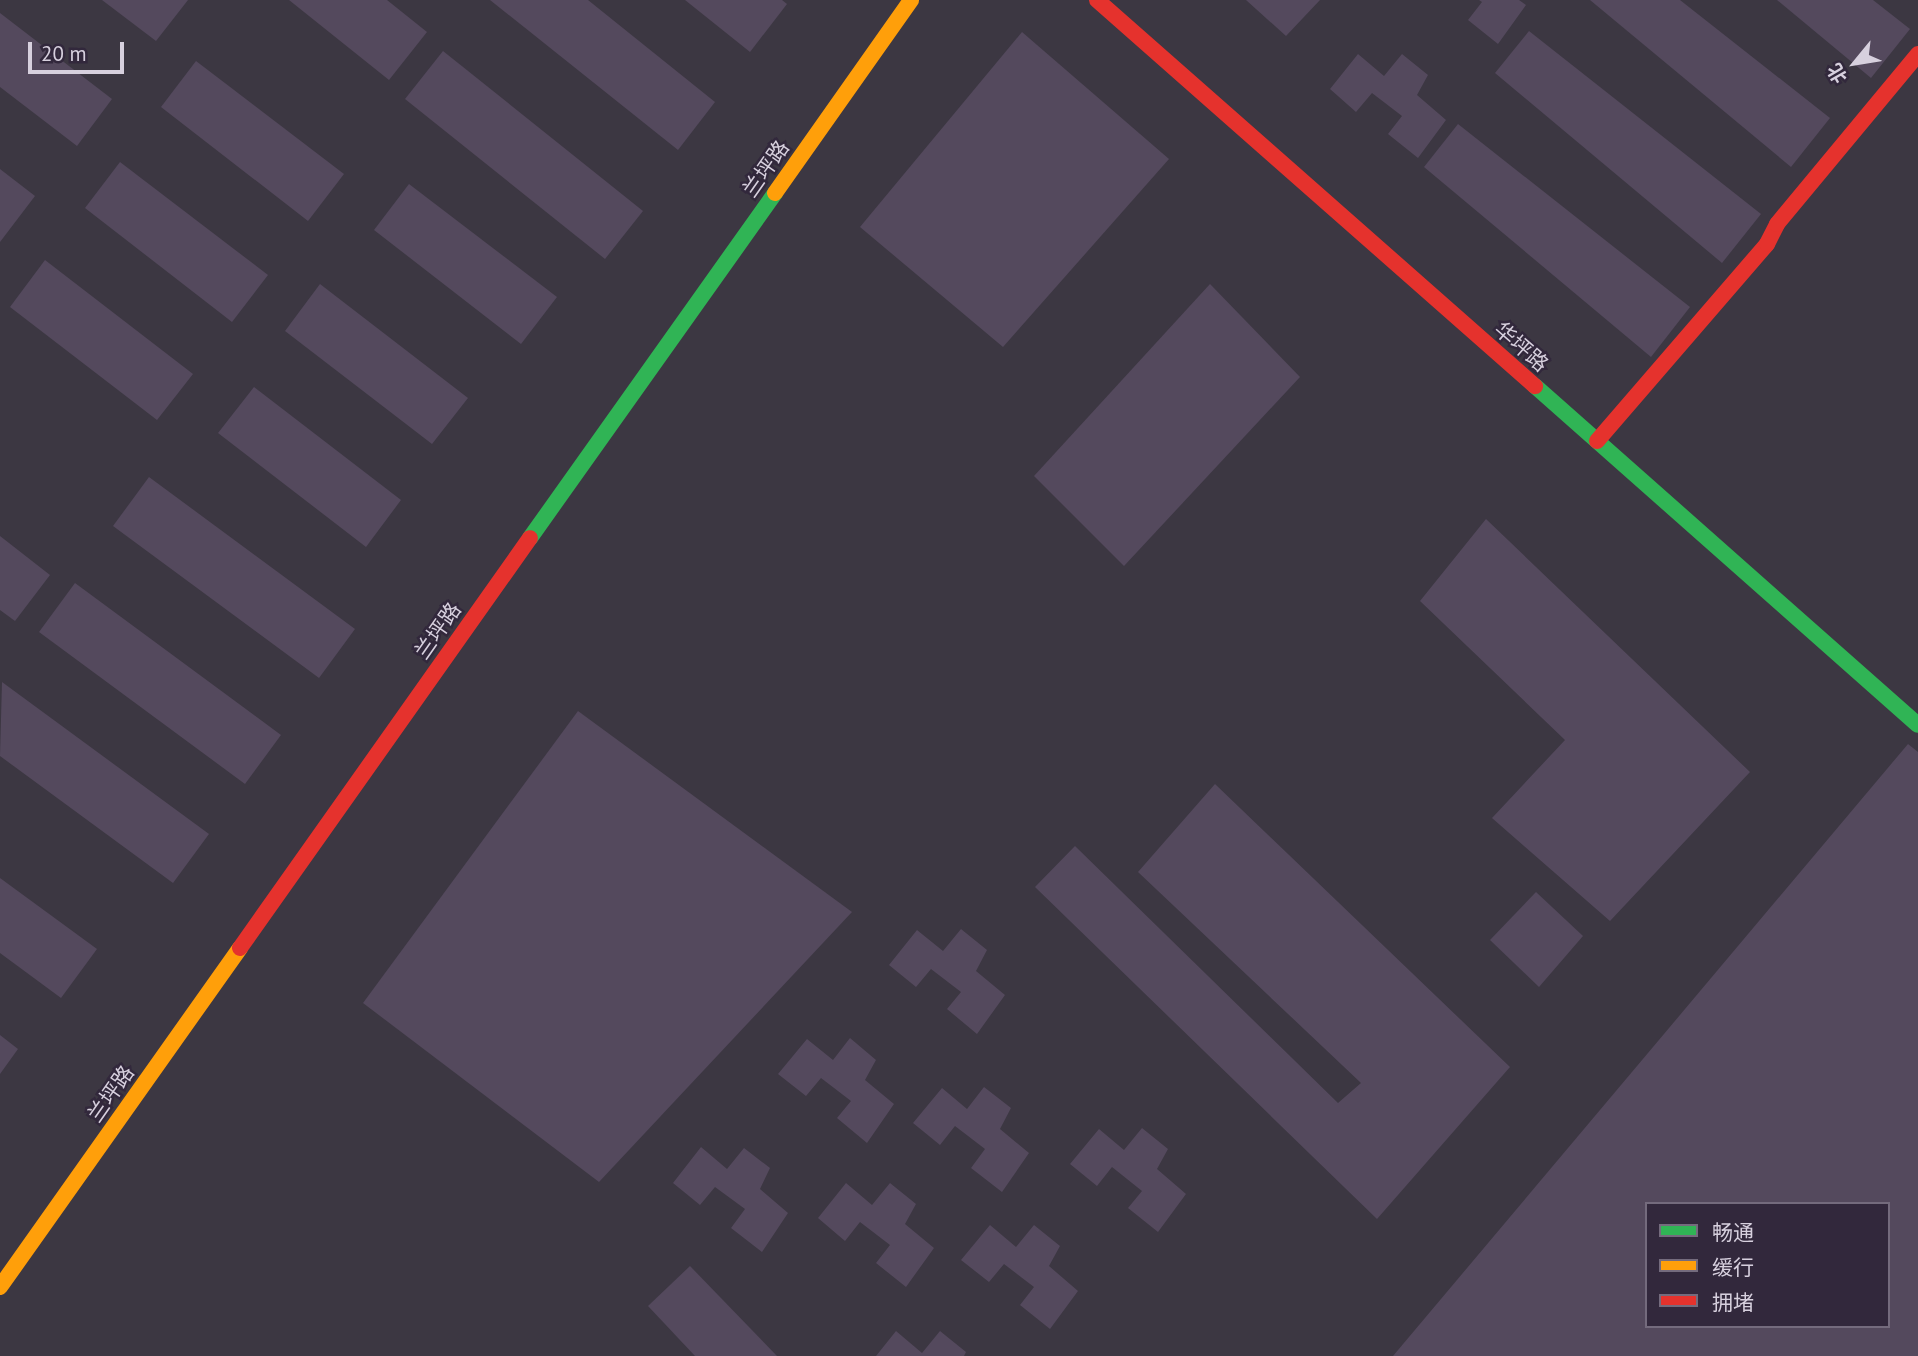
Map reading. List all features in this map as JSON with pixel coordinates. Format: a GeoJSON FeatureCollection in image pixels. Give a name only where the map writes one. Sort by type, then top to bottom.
{"type":"FeatureCollection","features":[{"type":"Feature","properties":{"kind":"street","name":"兰坪路"},"geometry":{"type":"LineString","coordinates":[[0,1287],[911,0]]}},
{"type":"Feature","properties":{"kind":"street","name":"华坪路"},"geometry":{"type":"LineString","coordinates":[[1097,0],[1918,724]]}},
{"type":"Feature","properties":{"kind":"street"},"geometry":{"type":"LineString","coordinates":[[1597,441],[1767,244],[1777,223],[1918,54]]}},
{"type":"Feature","properties":{"kind":"building"},"geometry":{"type":"Polygon","coordinates":[[[102,0],[188,0],[156,41],[102,0]]]}},
{"type":"Feature","properties":{"kind":"building"},"geometry":{"type":"Polygon","coordinates":[[[289,0],[387,0],[427,32],[389,80],[289,0]]]}},
{"type":"Feature","properties":{"kind":"building"},"geometry":{"type":"Polygon","coordinates":[[[490,0],[588,0],[715,102],[678,150],[490,0]]]}},
{"type":"Feature","properties":{"kind":"building"},"geometry":{"type":"Polygon","coordinates":[[[685,0],[782,0],[787,4],[750,52],[685,0]]]}},
{"type":"Feature","properties":{"kind":"building"},"geometry":{"type":"Polygon","coordinates":[[[1246,0],[1320,0],[1286,36],[1246,0]]]}},
{"type":"Feature","properties":{"kind":"building"},"geometry":{"type":"Polygon","coordinates":[[[1479,0],[1519,0],[1526,5],[1498,44],[1468,20],[1482,2],[1479,0]]]}},
{"type":"Feature","properties":{"kind":"building"},"geometry":{"type":"Polygon","coordinates":[[[1590,0],[1680,0],[1830,118],[1791,167],[1590,0]]]}},
{"type":"Feature","properties":{"kind":"building"},"geometry":{"type":"Polygon","coordinates":[[[1777,0],[1873,0],[1910,29],[1871,78],[1777,0]]]}},
{"type":"Feature","properties":{"kind":"building"},"geometry":{"type":"Polygon","coordinates":[[[0,13],[112,99],[77,146],[0,87],[0,13]]]}},
{"type":"Feature","properties":{"kind":"building"},"geometry":{"type":"Polygon","coordinates":[[[1529,31],[1761,214],[1722,263],[1495,73],[1529,31]]]}},
{"type":"Feature","properties":{"kind":"building"},"geometry":{"type":"Polygon","coordinates":[[[1022,32],[1169,159],[1003,347],[860,227],[1022,32]]]}},
{"type":"Feature","properties":{"kind":"building"},"geometry":{"type":"Polygon","coordinates":[[[443,51],[643,211],[605,259],[405,99],[443,51]]]}},
{"type":"Feature","properties":{"kind":"building"},"geometry":{"type":"Polygon","coordinates":[[[1358,54],[1384,76],[1402,54],[1428,75],[1417,95],[1446,120],[1418,158],[1388,134],[1402,116],[1372,93],[1356,112],[1330,89],[1358,54]]]}},
{"type":"Feature","properties":{"kind":"building"},"geometry":{"type":"Polygon","coordinates":[[[196,61],[344,174],[308,221],[161,107],[196,61]]]}},
{"type":"Feature","properties":{"kind":"building"},"geometry":{"type":"Polygon","coordinates":[[[1458,124],[1690,307],[1651,357],[1424,167],[1458,124]]]}},
{"type":"Feature","properties":{"kind":"building"},"geometry":{"type":"Polygon","coordinates":[[[120,162],[268,275],[232,322],[85,208],[120,162]]]}},
{"type":"Feature","properties":{"kind":"building"},"geometry":{"type":"Polygon","coordinates":[[[0,169],[35,196],[0,242],[0,169]]]}},
{"type":"Feature","properties":{"kind":"building"},"geometry":{"type":"Polygon","coordinates":[[[409,184],[557,297],[521,344],[374,230],[409,184]]]}},
{"type":"Feature","properties":{"kind":"building"},"geometry":{"type":"Polygon","coordinates":[[[45,260],[193,374],[157,420],[10,307],[45,260]]]}},
{"type":"Feature","properties":{"kind":"building"},"geometry":{"type":"Polygon","coordinates":[[[320,284],[468,398],[432,444],[285,331],[320,284]]]}},
{"type":"Feature","properties":{"kind":"building"},"geometry":{"type":"Polygon","coordinates":[[[1210,284],[1300,377],[1124,566],[1034,476],[1210,284]]]}},
{"type":"Feature","properties":{"kind":"building"},"geometry":{"type":"Polygon","coordinates":[[[254,387],[401,500],[366,547],[218,433],[254,387]]]}},
{"type":"Feature","properties":{"kind":"building"},"geometry":{"type":"Polygon","coordinates":[[[149,477],[355,629],[319,678],[113,526],[149,477]]]}},
{"type":"Feature","properties":{"kind":"building"},"geometry":{"type":"Polygon","coordinates":[[[1486,519],[1750,772],[1610,921],[1492,818],[1565,740],[1420,601],[1486,519]]]}},
{"type":"Feature","properties":{"kind":"building"},"geometry":{"type":"Polygon","coordinates":[[[0,536],[50,575],[15,621],[0,610],[0,536]]]}},
{"type":"Feature","properties":{"kind":"building"},"geometry":{"type":"Polygon","coordinates":[[[75,583],[281,735],[245,784],[39,632],[75,583]]]}},
{"type":"Feature","properties":{"kind":"building"},"geometry":{"type":"Polygon","coordinates":[[[2,682],[209,834],[173,883],[0,756],[2,682]]]}},
{"type":"Feature","properties":{"kind":"building"},"geometry":{"type":"Polygon","coordinates":[[[578,711],[852,912],[599,1182],[363,1003],[578,711]]]}},
{"type":"Feature","properties":{"kind":"building"},"geometry":{"type":"Polygon","coordinates":[[[1908,744],[1918,752],[1918,1356],[1393,1356],[1908,744]]]}},
{"type":"Feature","properties":{"kind":"building"},"geometry":{"type":"Polygon","coordinates":[[[1215,784],[1510,1067],[1377,1219],[1035,887],[1075,846],[1338,1103],[1361,1083],[1138,872],[1215,784]]]}},
{"type":"Feature","properties":{"kind":"building"},"geometry":{"type":"Polygon","coordinates":[[[0,878],[97,949],[61,998],[0,953],[0,878]]]}},
{"type":"Feature","properties":{"kind":"building"},"geometry":{"type":"Polygon","coordinates":[[[1536,892],[1583,936],[1539,987],[1490,940],[1536,892]]]}},
{"type":"Feature","properties":{"kind":"building"},"geometry":{"type":"Polygon","coordinates":[[[961,929],[987,950],[976,971],[1005,995],[977,1034],[947,1009],[961,992],[931,969],[916,987],[889,965],[917,930],[943,951],[961,929]]]}},
{"type":"Feature","properties":{"kind":"building"},"geometry":{"type":"Polygon","coordinates":[[[0,1035],[18,1049],[0,1074],[0,1035]]]}},
{"type":"Feature","properties":{"kind":"building"},"geometry":{"type":"Polygon","coordinates":[[[850,1038],[876,1060],[865,1080],[894,1104],[867,1143],[837,1118],[851,1101],[821,1078],[806,1096],[778,1074],[807,1039],[833,1060],[850,1038]]]}},
{"type":"Feature","properties":{"kind":"building"},"geometry":{"type":"Polygon","coordinates":[[[984,1087],[1011,1108],[1000,1129],[1029,1153],[1002,1192],[971,1168],[985,1149],[955,1126],[940,1145],[913,1123],[942,1088],[967,1109],[984,1087]]]}},
{"type":"Feature","properties":{"kind":"building"},"geometry":{"type":"Polygon","coordinates":[[[1142,1128],[1168,1149],[1157,1169],[1186,1194],[1158,1232],[1128,1208],[1142,1191],[1112,1167],[1097,1186],[1070,1164],[1099,1129],[1124,1150],[1142,1128]]]}},
{"type":"Feature","properties":{"kind":"building"},"geometry":{"type":"Polygon","coordinates":[[[701,1147],[727,1169],[744,1148],[770,1168],[760,1189],[788,1213],[762,1252],[731,1228],[745,1209],[715,1187],[700,1205],[673,1183],[701,1147]]]}},
{"type":"Feature","properties":{"kind":"building"},"geometry":{"type":"Polygon","coordinates":[[[846,1183],[872,1205],[890,1183],[916,1204],[905,1224],[934,1248],[906,1287],[876,1263],[890,1245],[860,1222],[845,1241],[818,1218],[846,1183]]]}},
{"type":"Feature","properties":{"kind":"building"},"geometry":{"type":"Polygon","coordinates":[[[990,1225],[1016,1247],[1034,1225],[1060,1246],[1049,1266],[1078,1291],[1050,1329],[1020,1305],[1034,1287],[1004,1264],[989,1282],[961,1260],[990,1225]]]}},
{"type":"Feature","properties":{"kind":"building"},"geometry":{"type":"Polygon","coordinates":[[[690,1266],[777,1356],[695,1356],[648,1306],[690,1266]]]}},
{"type":"Feature","properties":{"kind":"building"},"geometry":{"type":"Polygon","coordinates":[[[896,1331],[922,1353],[940,1331],[966,1352],[964,1356],[876,1356],[896,1331]]]}},
{"type":"Feature","properties":{"kind":"traffic: fast"},"geometry":{"type":"LineString","coordinates":[[530,538],[775,193]]}},
{"type":"Feature","properties":{"kind":"traffic: fast"},"geometry":{"type":"LineString","coordinates":[[1535,386],[1918,725]]}},
{"type":"Feature","properties":{"kind":"traffic: slow"},"geometry":{"type":"LineString","coordinates":[[775,193],[911,0]]}},
{"type":"Feature","properties":{"kind":"traffic: slow"},"geometry":{"type":"LineString","coordinates":[[0,1287],[240,948]]}},
{"type":"Feature","properties":{"kind":"traffic: jam"},"geometry":{"type":"LineString","coordinates":[[1097,0],[1535,386]]}},
{"type":"Feature","properties":{"kind":"traffic: jam"},"geometry":{"type":"LineString","coordinates":[[1597,441],[1767,244],[1777,224],[1918,54]]}},
{"type":"Feature","properties":{"kind":"traffic: jam"},"geometry":{"type":"LineString","coordinates":[[240,948],[530,538]]}}]}
